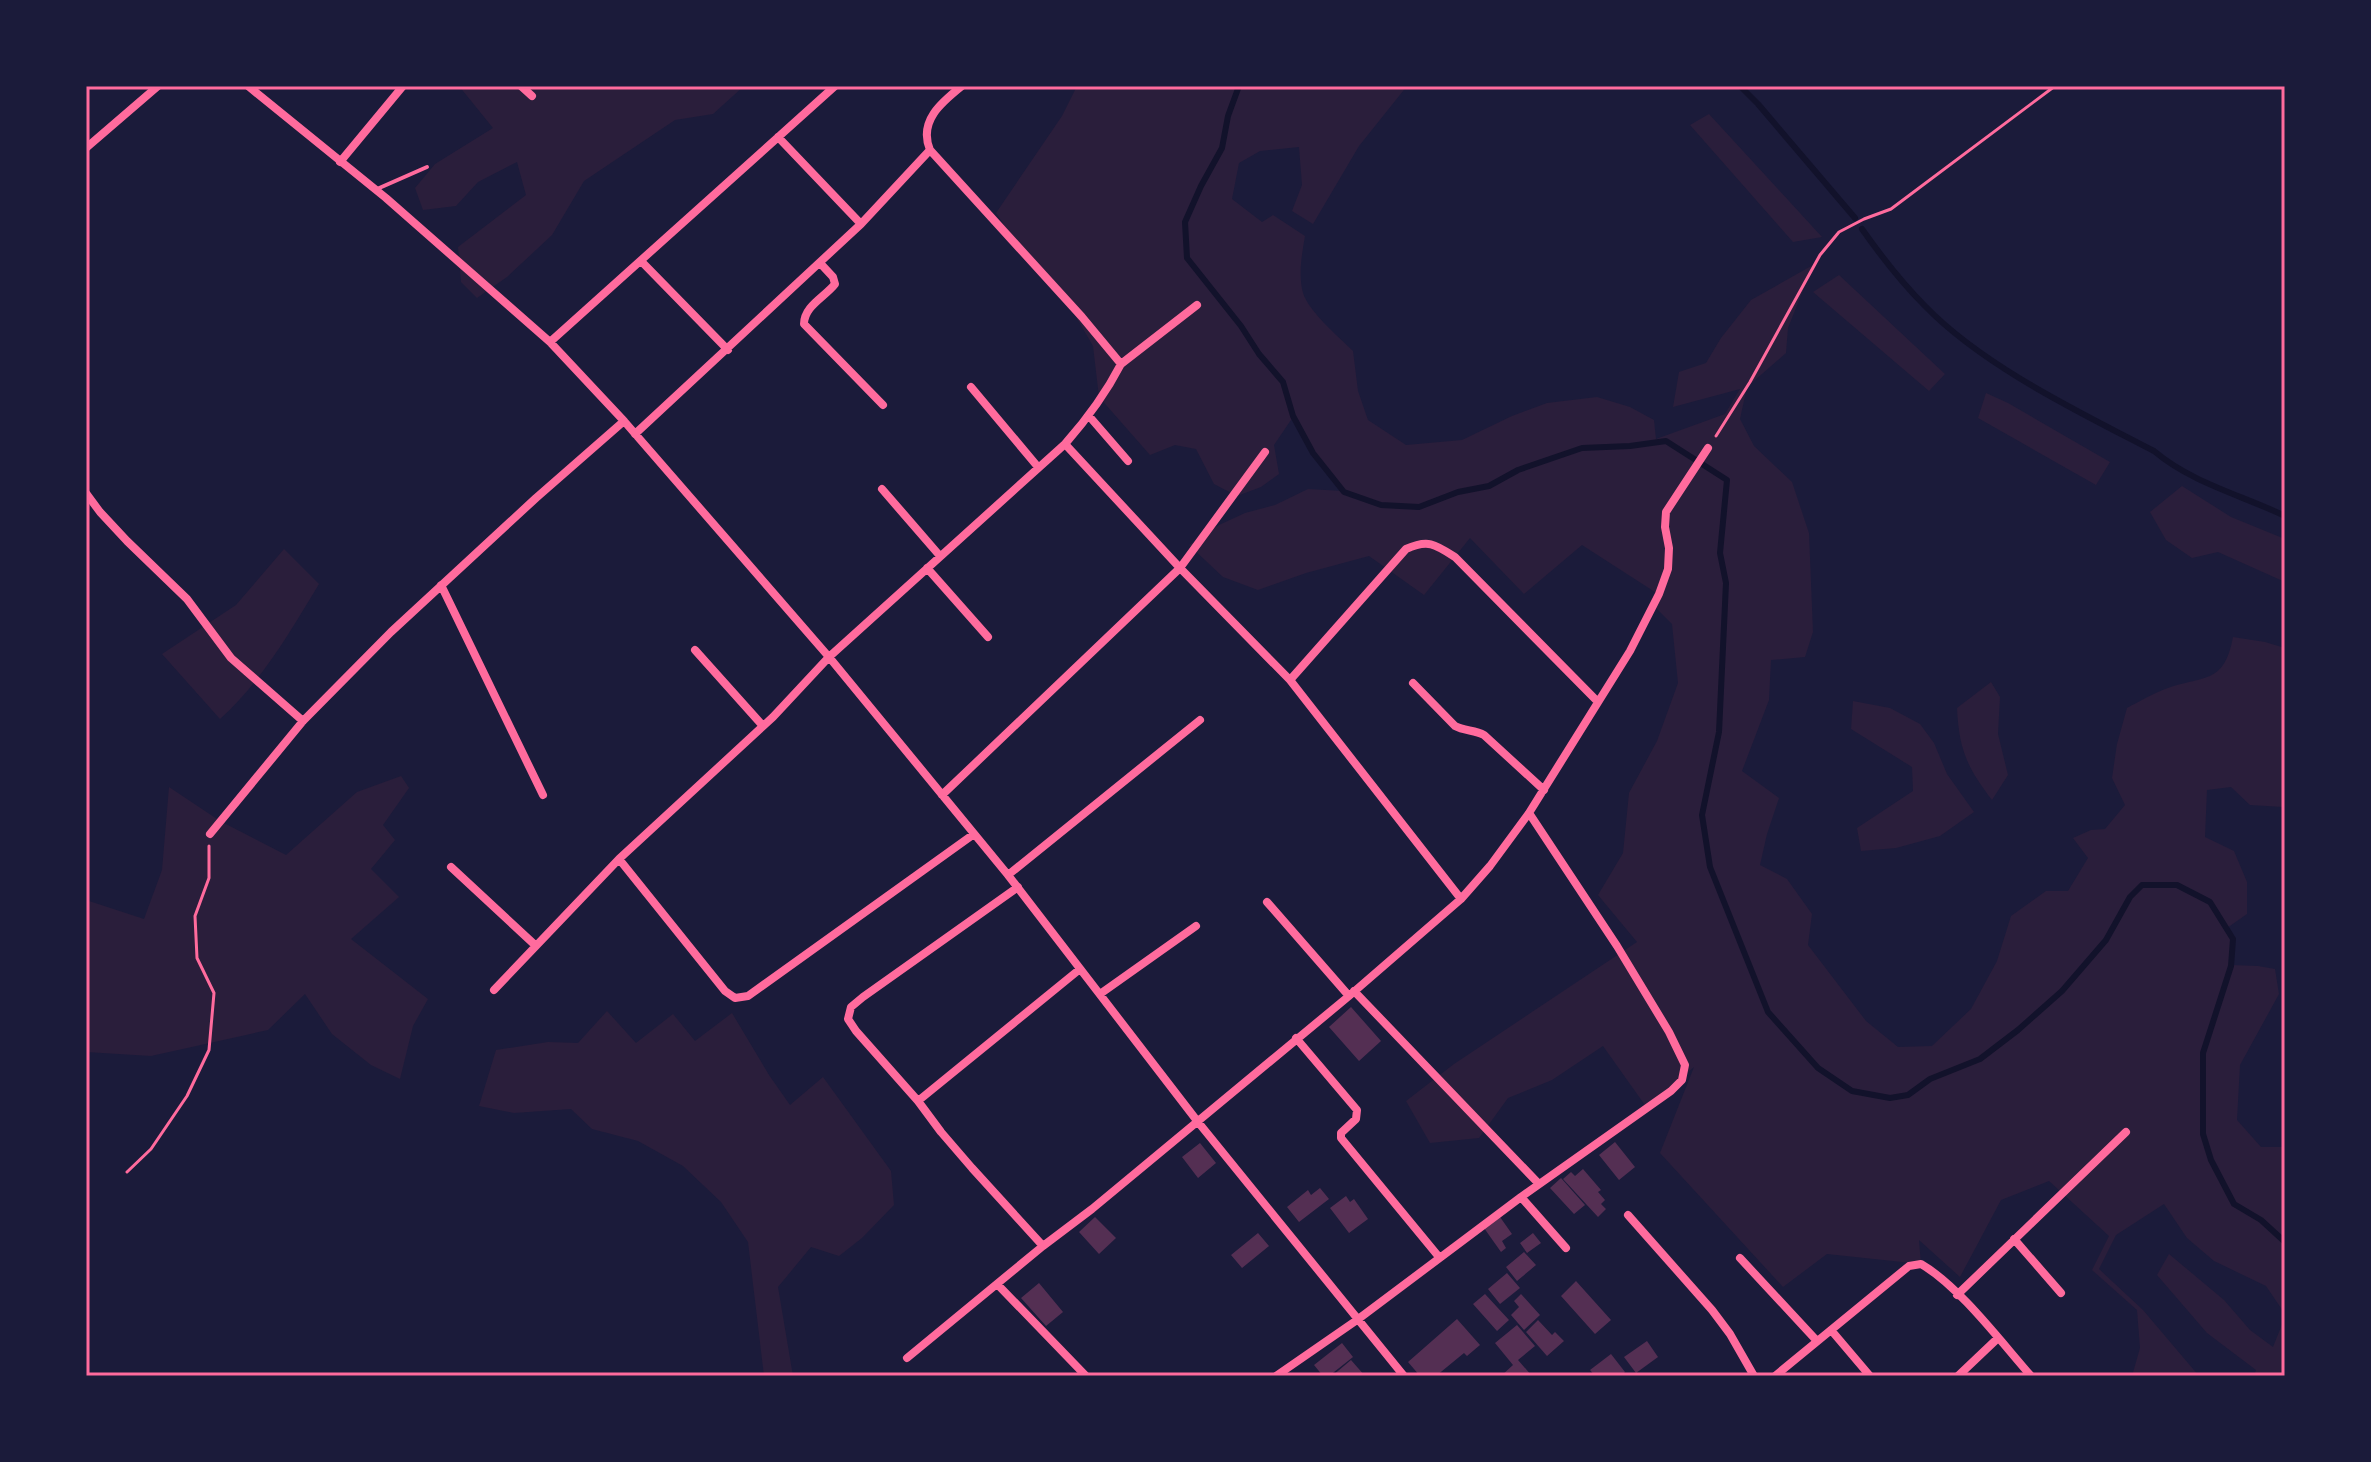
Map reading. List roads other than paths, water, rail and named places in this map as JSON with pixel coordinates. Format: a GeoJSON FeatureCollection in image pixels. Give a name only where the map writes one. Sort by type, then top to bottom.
{"type":"FeatureCollection","features":[{"type":"Feature","properties":{"kind":"street"},"geometry":{"type":"LineString","coordinates":[[86,148],[158,86]]}},
{"type":"Feature","properties":{"kind":"street"},"geometry":{"type":"LineString","coordinates":[[248,86],[375,190],[550,342],[624,421],[829,657],[1018,887],[1198,1122],[1404,1376]]}},
{"type":"Feature","properties":{"kind":"street"},"geometry":{"type":"LineString","coordinates":[[340,162],[403,86]]}},
{"type":"Feature","properties":{"kind":"street"},"geometry":{"type":"LineString","coordinates":[[521,86],[532,96]]}},
{"type":"Feature","properties":{"kind":"street"},"geometry":{"type":"LineString","coordinates":[[550,342],[835,86]]}},
{"type":"Feature","properties":{"kind":"street"},"geometry":{"type":"LineString","coordinates":[[962,86],[940,104],[931,119],[925,139],[930,150],[1121,364]]}},
{"type":"Feature","properties":{"kind":"street"},"geometry":{"type":"LineString","coordinates":[[778,137],[861,224]]}},
{"type":"Feature","properties":{"kind":"street"},"geometry":{"type":"LineString","coordinates":[[635,434],[861,224],[930,150]]}},
{"type":"Feature","properties":{"kind":"street"},"geometry":{"type":"LineString","coordinates":[[641,261],[728,350]]}},
{"type":"Feature","properties":{"kind":"street"},"geometry":{"type":"LineString","coordinates":[[820,263],[833,277],[835,284],[807,310],[804,324],[883,405]]}},
{"type":"Feature","properties":{"kind":"street"},"geometry":{"type":"LineString","coordinates":[[494,990],[619,859],[763,726],[829,657],[1065,444],[1089,416],[1121,364],[1197,305]]}},
{"type":"Feature","properties":{"kind":"street"},"geometry":{"type":"LineString","coordinates":[[971,387],[1038,467]]}},
{"type":"Feature","properties":{"kind":"street"},"geometry":{"type":"LineString","coordinates":[[1089,416],[1128,461]]}},
{"type":"Feature","properties":{"kind":"street"},"geometry":{"type":"LineString","coordinates":[[210,834],[303,721],[391,632],[624,421]]}},
{"type":"Feature","properties":{"kind":"street"},"geometry":{"type":"LineString","coordinates":[[1065,444],[1290,680],[1461,899]]}},
{"type":"Feature","properties":{"kind":"street"},"geometry":{"type":"LineString","coordinates":[[907,1358],[1198,1122],[1461,899],[1529,813],[1630,651],[1668,569],[1666,512],[1708,448]]}},
{"type":"Feature","properties":{"kind":"street"},"geometry":{"type":"LineString","coordinates":[[942,795],[1180,568],[1265,452]]}},
{"type":"Feature","properties":{"kind":"street"},"geometry":{"type":"LineString","coordinates":[[882,489],[940,556]]}},
{"type":"Feature","properties":{"kind":"street"},"geometry":{"type":"LineString","coordinates":[[86,493],[127,541],[187,599],[231,658],[303,721]]}},
{"type":"Feature","properties":{"kind":"street"},"geometry":{"type":"LineString","coordinates":[[1290,680],[1406,549],[1421,542],[1438,546],[1455,557],[1598,702]]}},
{"type":"Feature","properties":{"kind":"street"},"geometry":{"type":"LineString","coordinates":[[927,568],[988,637]]}},
{"type":"Feature","properties":{"kind":"street"},"geometry":{"type":"LineString","coordinates":[[441,585],[543,795]]}},
{"type":"Feature","properties":{"kind":"street"},"geometry":{"type":"LineString","coordinates":[[695,650],[763,726]]}},
{"type":"Feature","properties":{"kind":"street"},"geometry":{"type":"LineString","coordinates":[[1413,683],[1455,726],[1484,735],[1544,790]]}},
{"type":"Feature","properties":{"kind":"street"},"geometry":{"type":"LineString","coordinates":[[1008,875],[1200,720]]}},
{"type":"Feature","properties":{"kind":"street"},"geometry":{"type":"LineString","coordinates":[[1276,1376],[1357,1320],[1682,1080],[1685,1065],[1669,1032],[1617,946],[1529,813]]}},
{"type":"Feature","properties":{"kind":"street"},"geometry":{"type":"LineString","coordinates":[[619,859],[725,991],[735,998],[748,996],[974,834]]}},
{"type":"Feature","properties":{"kind":"street"},"geometry":{"type":"LineString","coordinates":[[451,867],[535,945]]}},
{"type":"Feature","properties":{"kind":"street"},"geometry":{"type":"LineString","coordinates":[[1018,887],[851,1007],[848,1019],[941,1132],[1043,1246]]}},
{"type":"Feature","properties":{"kind":"street"},"geometry":{"type":"LineString","coordinates":[[1267,902],[1352,994],[1539,1184]]}},
{"type":"Feature","properties":{"kind":"street"},"geometry":{"type":"LineString","coordinates":[[1100,994],[1196,926]]}},
{"type":"Feature","properties":{"kind":"street"},"geometry":{"type":"LineString","coordinates":[[918,1101],[1080,969]]}},
{"type":"Feature","properties":{"kind":"street"},"geometry":{"type":"LineString","coordinates":[[1296,1038],[1357,1110],[1356,1119],[1341,1133],[1341,1138],[1439,1257]]}},
{"type":"Feature","properties":{"kind":"street"},"geometry":{"type":"LineString","coordinates":[[1957,1295],[2126,1132]]}},
{"type":"Feature","properties":{"kind":"street"},"geometry":{"type":"LineString","coordinates":[[1521,1197],[1566,1248]]}},
{"type":"Feature","properties":{"kind":"street"},"geometry":{"type":"LineString","coordinates":[[1628,1215],[1712,1310],[1754,1376]]}},
{"type":"Feature","properties":{"kind":"street"},"geometry":{"type":"LineString","coordinates":[[2014,1239],[2061,1293]]}},
{"type":"Feature","properties":{"kind":"street"},"geometry":{"type":"LineString","coordinates":[[1740,1258],[1817,1341]]}},
{"type":"Feature","properties":{"kind":"street"},"geometry":{"type":"LineString","coordinates":[[1775,1376],[1909,1266],[1921,1264],[1934,1271],[2031,1376]]}},
{"type":"Feature","properties":{"kind":"street"},"geometry":{"type":"LineString","coordinates":[[998,1285],[1086,1376]]}},
{"type":"Feature","properties":{"kind":"street"},"geometry":{"type":"LineString","coordinates":[[1831,1330],[1870,1376]]}},
{"type":"Feature","properties":{"kind":"street"},"geometry":{"type":"LineString","coordinates":[[1958,1376],[1998,1338]]}},
{"type":"Feature","properties":{"kind":"lane"},"geometry":{"type":"LineString","coordinates":[[375,190],[427,167]]}},
{"type":"Feature","properties":{"kind":"waterway"},"geometry":{"type":"LineString","coordinates":[[1239,86],[1228,116],[1222,148],[1185,222],[1187,258],[1283,382],[1293,416],[1313,453],[1344,492],[1381,505],[1419,507],[1458,492],[1489,486],[1518,470],[1582,448],[1666,441],[1727,480],[1720,553],[1726,583],[1719,732],[1702,815],[1710,867],[1768,1012],[1818,1068],[1852,1091],[1890,1098],[1908,1095],[1930,1079],[1980,1059],[2062,991],[2106,940],[2130,897],[2142,885],[2177,885],[2210,902],[2233,939],[2231,966],[2203,1053],[2203,1134],[2211,1160],[2234,1204],[2261,1220],[2285,1242]]}},
{"type":"Feature","properties":{"kind":"waterway"},"geometry":{"type":"LineString","coordinates":[[1740,86],[1855,218]]}},
{"type":"Feature","properties":{"kind":"waterway"},"geometry":{"type":"LineString","coordinates":[[1862,229],[1925,306],[1948,328],[2003,368],[2154,451],[2184,472],[2285,516]]}}]}
